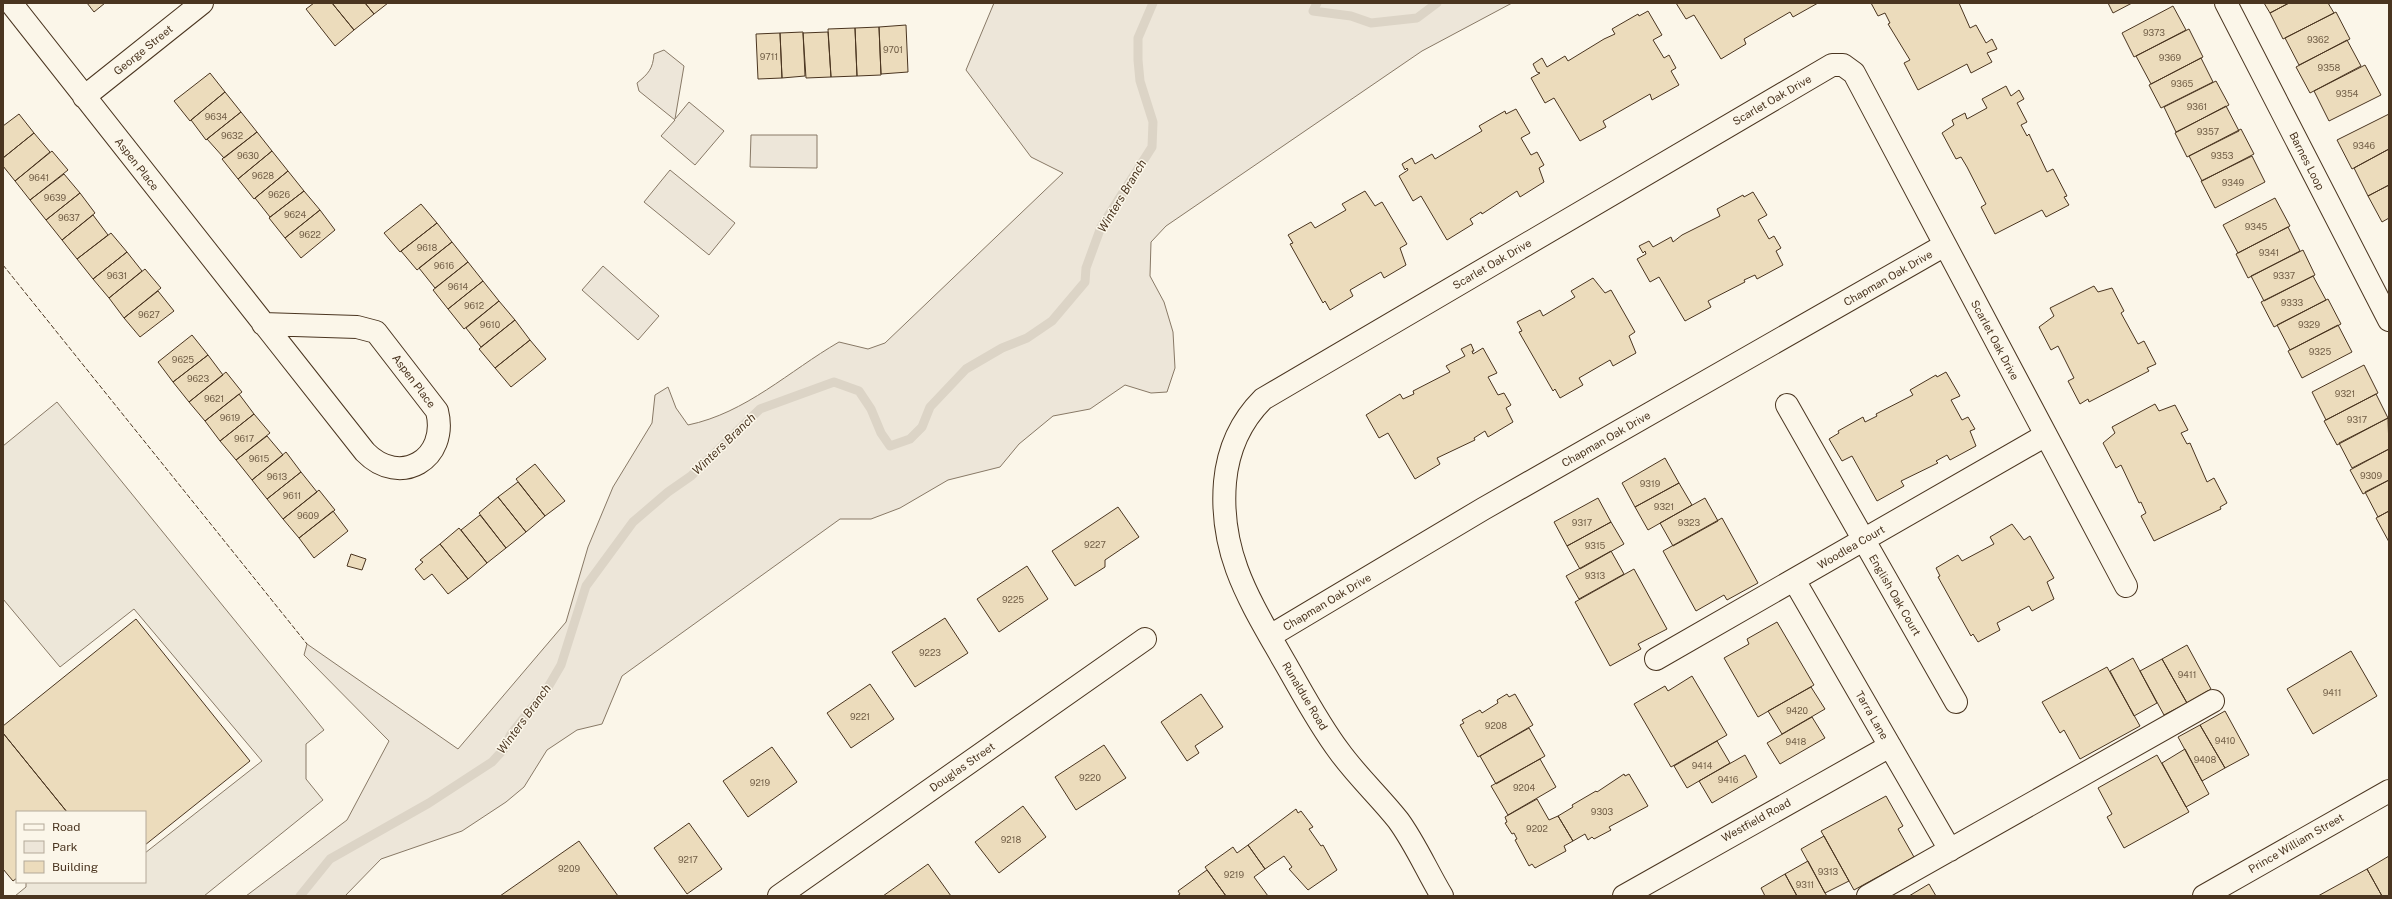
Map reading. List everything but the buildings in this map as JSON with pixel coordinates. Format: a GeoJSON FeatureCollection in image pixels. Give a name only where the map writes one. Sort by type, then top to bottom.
{"type":"FeatureCollection","features":[{"type":"Feature","properties":{"kind":"street","name":"Aspen Place"},"geometry":{"type":"LineString","coordinates":[[11,3],[264,324],[374,460],[384,466],[398,468],[418,464],[428,456],[439,435],[440,423],[437,411],[376,332],[357,327],[264,324]]}},
{"type":"Feature","properties":{"kind":"street","name":"George Street"},"geometry":{"type":"LineString","coordinates":[[84,97],[202,3]]}},
{"type":"Feature","properties":{"kind":"street","name":"Barnes Loop"},"geometry":{"type":"LineString","coordinates":[[2226,3],[2389,320]]}},
{"type":"Feature","properties":{"kind":"street","name":"Scarlet Oak Drive"},"geometry":{"type":"LineString","coordinates":[[1226,473],[1234,440],[1248,415],[1263,399],[1832,66],[1843,65],[1854,73],[2126,586]]}},
{"type":"Feature","properties":{"kind":"street","name":"Chapman Oak Drive"},"geometry":{"type":"LineString","coordinates":[[1270,636],[1482,509],[1945,245]]}},
{"type":"Feature","properties":{"kind":"street","name":"English Oak Court"},"geometry":{"type":"LineString","coordinates":[[1787,405],[1956,702]]}},
{"type":"Feature","properties":{"kind":"street","name":"Woodlea Court"},"geometry":{"type":"LineString","coordinates":[[1656,659],[2046,435]]}},
{"type":"Feature","properties":{"kind":"street","name":"Runaldue Road"},"geometry":{"type":"LineString","coordinates":[[1226,473],[1223,508],[1226,533],[1233,558],[1245,590],[1319,722],[1340,752],[1399,822],[1437,894]]}},
{"type":"Feature","properties":{"kind":"street","name":"Tarra Lane"},"geometry":{"type":"LineString","coordinates":[[1794,580],[1950,850]]}},
{"type":"Feature","properties":{"kind":"street","name":"Douglas Street"},"geometry":{"type":"LineString","coordinates":[[779,896],[1145,639]]}},
{"type":"Feature","properties":{"kind":"street"},"geometry":{"type":"LineString","coordinates":[[1868,896],[2213,701]]}},
{"type":"Feature","properties":{"kind":"street","name":"Westfield Road"},"geometry":{"type":"LineString","coordinates":[[1624,896],[1890,746]]}},
{"type":"Feature","properties":{"kind":"street","name":"Prince William Street"},"geometry":{"type":"LineString","coordinates":[[2204,896],[2389,791]]}},
{"type":"Feature","properties":{"kind":"green space"},"geometry":{"type":"Polygon","coordinates":[[[994,3],[1512,3],[1422,51],[1166,226],[1151,242],[1150,276],[1164,302],[1173,332],[1175,368],[1167,392],[1151,393],[1125,385],[1090,409],[1053,416],[1019,444],[1000,467],[948,480],[900,508],[871,519],[840,519],[622,676],[602,724],[577,730],[547,750],[524,787],[506,802],[462,831],[381,859],[345,896],[246,896],[347,820],[389,741],[304,655],[307,644],[458,749],[566,622],[588,547],[613,487],[652,423],[655,395],[668,387],[676,408],[688,425],[729,411],[748,401],[839,342],[868,349],[885,343],[1063,173],[1031,157],[966,70],[994,3]]]}},
{"type":"Feature","properties":{"kind":"green space"},"geometry":{"type":"Polygon","coordinates":[[[664,50],[684,66],[675,119],[689,102],[724,131],[695,165],[661,136],[675,120],[639,91],[637,83],[649,71],[654,54],[664,50]]]}},
{"type":"Feature","properties":{"kind":"green space"},"geometry":{"type":"Polygon","coordinates":[[[751,135],[817,135],[817,168],[750,167],[751,135]]]}},
{"type":"Feature","properties":{"kind":"green space"},"geometry":{"type":"Polygon","coordinates":[[[670,170],[735,223],[709,255],[644,202],[670,170]]]}},
{"type":"Feature","properties":{"kind":"green space"},"geometry":{"type":"Polygon","coordinates":[[[603,266],[659,316],[638,340],[582,290],[603,266]]]}},
{"type":"Feature","properties":{"kind":"shaded area"},"geometry":{"type":"Polygon","coordinates":[[[57,402],[324,730],[306,744],[306,779],[323,800],[204,896],[15,896],[26,887],[26,883],[146,883],[146,852],[262,761],[134,609],[60,667],[3,599],[3,446],[57,402]]]}},
{"type":"Feature","properties":{"kind":"waterway","name":"Winters Branch"},"geometry":{"type":"LineString","coordinates":[[300,896],[330,859],[429,803],[492,762],[504,749],[511,734],[547,689],[561,665],[586,586],[633,522],[668,492],[691,476],[760,409],[834,382],[859,391],[871,409],[881,433],[890,446],[910,439],[922,427],[930,407],[966,369],[1002,348],[1027,338],[1052,321],[1085,282],[1086,268],[1101,227],[1152,147],[1153,122],[1140,81],[1138,38],[1153,3]]}},
{"type":"Feature","properties":{"kind":"waterway","name":"Winters Branch"},"geometry":{"type":"LineString","coordinates":[[1317,3],[1313,11],[1351,16],[1371,23],[1417,18],[1437,3]]}},
{"type":"Feature","properties":{"kind":"fence"},"geometry":{"type":"LineString","coordinates":[[3,265],[307,644]]}}]}
